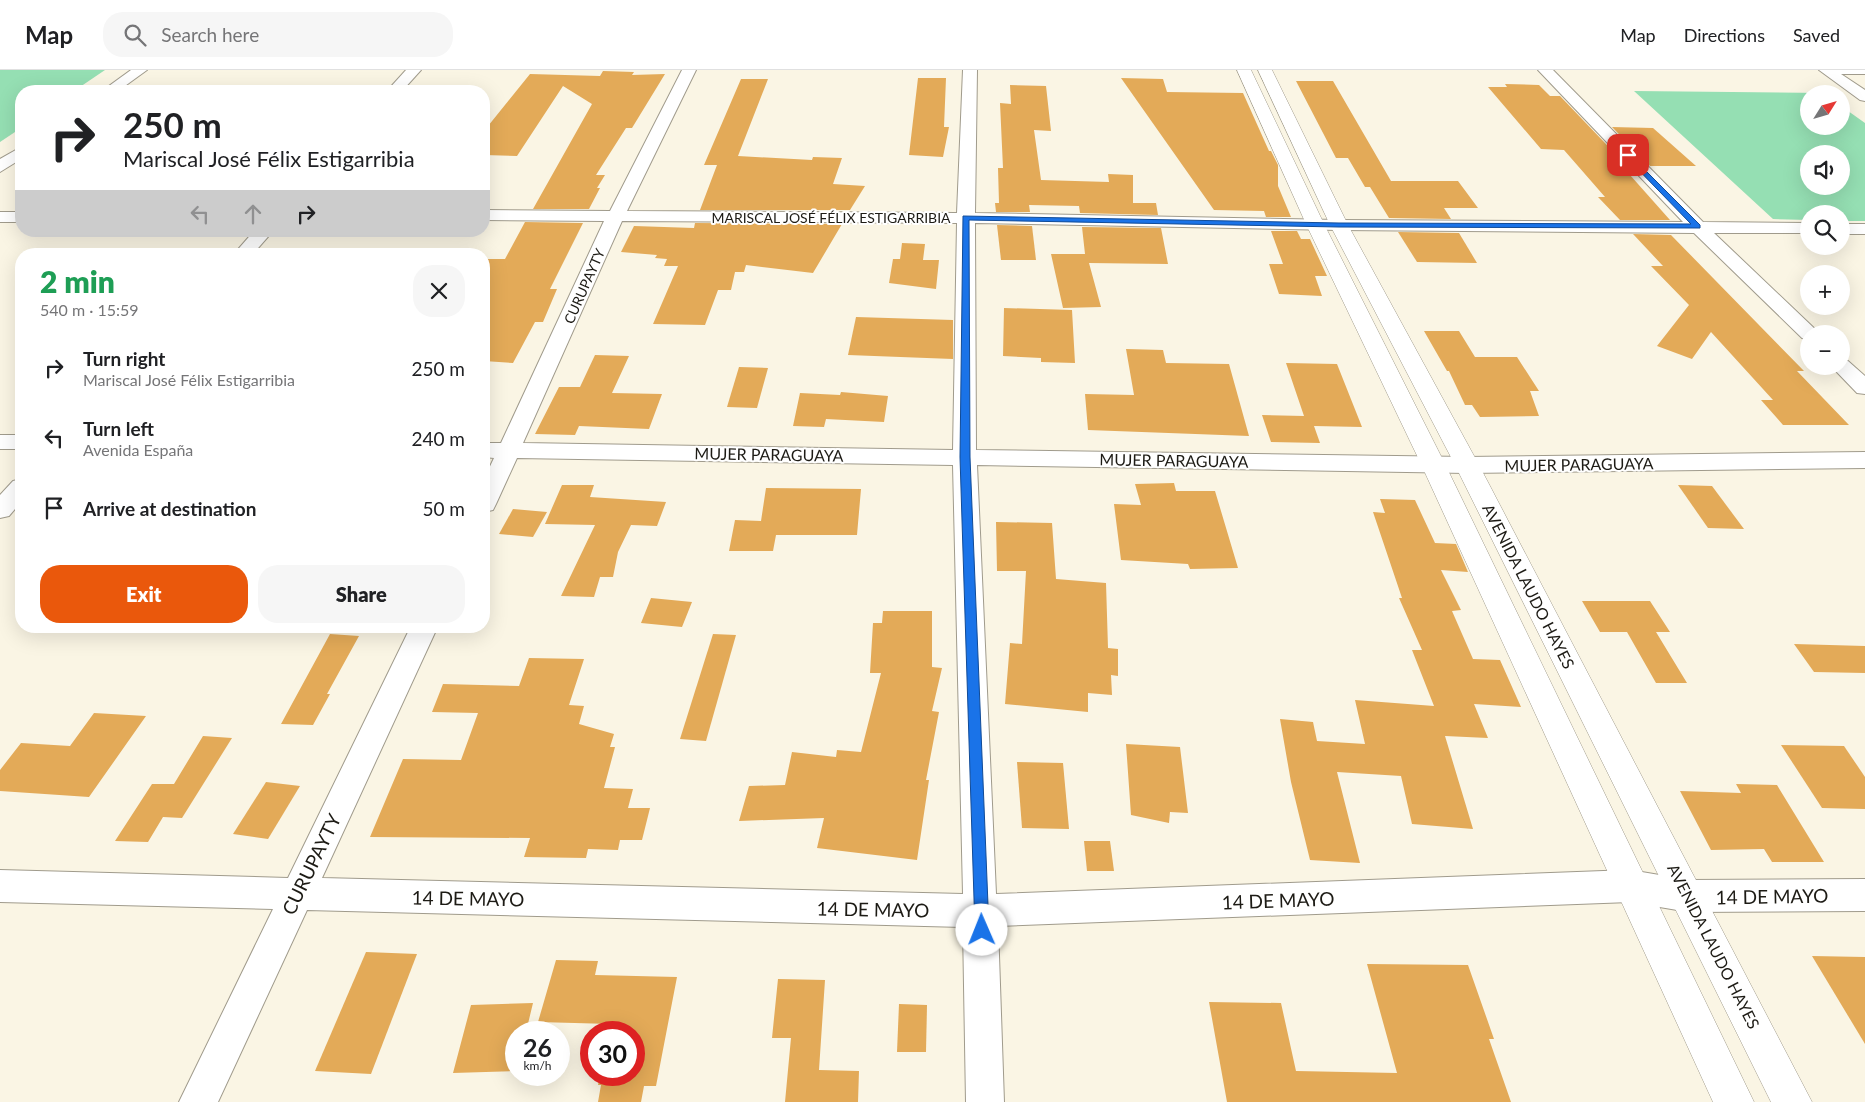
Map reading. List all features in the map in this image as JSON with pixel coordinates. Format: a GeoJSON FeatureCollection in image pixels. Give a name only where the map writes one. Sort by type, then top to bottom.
{"type":"FeatureCollection","features":[{"type":"Feature","properties":{"kind":"street"},"geometry":{"type":"LineString","coordinates":[[118,85],[140,70]]}},
{"type":"Feature","properties":{"kind":"street"},"geometry":{"type":"LineString","coordinates":[[400,85],[414,70]]}},
{"type":"Feature","properties":{"kind":"street","name":"CURUPAYTY"},"geometry":{"type":"LineString","coordinates":[[490,492],[616,215],[689,70]]}},
{"type":"Feature","properties":{"kind":"street"},"geometry":{"type":"LineString","coordinates":[[970,70],[966,218],[965,457],[982,911],[985,1102]]}},
{"type":"Feature","properties":{"kind":"street","name":"AVENIDA LAUDO HAYES"},"geometry":{"type":"LineString","coordinates":[[1244,70],[1327,224],[1467,466],[1689,896],[1792,1102]]}},
{"type":"Feature","properties":{"kind":"street","name":"AVENIDA LAUDO HAYES"},"geometry":{"type":"LineString","coordinates":[[1265,70],[1327,224],[1433,464],[1630,886],[1734,1102]]}},
{"type":"Feature","properties":{"kind":"street"},"geometry":{"type":"LineString","coordinates":[[1546,70],[1697,226],[1800,325]]}},
{"type":"Feature","properties":{"kind":"street"},"geometry":{"type":"LineString","coordinates":[[1827,70],[1865,70]]}},
{"type":"Feature","properties":{"kind":"street"},"geometry":{"type":"LineString","coordinates":[[1827,70],[1865,97]]}},
{"type":"Feature","properties":{"kind":"street"},"geometry":{"type":"LineString","coordinates":[[0,167],[15,156]]}},
{"type":"Feature","properties":{"kind":"street","name":"MARISCAL JOSÉ FÉLIX ESTIGARRIBIA"},"geometry":{"type":"LineString","coordinates":[[490,215],[966,218],[1327,224],[1800,228]]}},
{"type":"Feature","properties":{"kind":"street"},"geometry":{"type":"LineString","coordinates":[[0,217],[15,216]]}},
{"type":"Feature","properties":{"kind":"street"},"geometry":{"type":"LineString","coordinates":[[1850,229],[1865,229]]}},
{"type":"Feature","properties":{"kind":"street"},"geometry":{"type":"LineString","coordinates":[[248,248],[259,237]]}},
{"type":"Feature","properties":{"kind":"street"},"geometry":{"type":"LineString","coordinates":[[1850,374],[1865,388]]}},
{"type":"Feature","properties":{"kind":"street"},"geometry":{"type":"LineString","coordinates":[[0,442],[15,442]]}},
{"type":"Feature","properties":{"kind":"street","name":"MUJER PARAGUAYA"},"geometry":{"type":"LineString","coordinates":[[490,450],[1467,466],[1865,460]]}},
{"type":"Feature","properties":{"kind":"street"},"geometry":{"type":"LineString","coordinates":[[0,510],[15,494]]}},
{"type":"Feature","properties":{"kind":"street","name":"CURUPAYTY"},"geometry":{"type":"LineString","coordinates":[[198,1102],[422,633]]}},
{"type":"Feature","properties":{"kind":"street","name":"14 DE MAYO"},"geometry":{"type":"LineString","coordinates":[[0,886],[982,911],[1630,886],[1689,896],[1865,895]]}},
{"type":"Feature","properties":{"kind":"green space"},"geometry":{"type":"Polygon","coordinates":[[[0,70],[105,70],[83,85],[15,85],[15,132],[0,142],[0,70]]]}},
{"type":"Feature","properties":{"kind":"green space"},"geometry":{"type":"Polygon","coordinates":[[[1634,91],[1800,93],[1800,135],[1850,135],[1850,112],[1865,123],[1865,221],[1850,221],[1850,205],[1800,205],[1800,220],[1773,219],[1634,91]]]}},
{"type":"Feature","properties":{"kind":"building"},"geometry":{"type":"Polygon","coordinates":[[[603,71],[634,72],[632,75],[665,74],[632,128],[626,128],[596,175],[605,175],[597,188],[600,188],[589,209],[533,209],[592,104],[563,86],[517,156],[490,155],[490,124],[530,74],[600,76],[603,71]]]}},
{"type":"Feature","properties":{"kind":"building"},"geometry":{"type":"Polygon","coordinates":[[[918,78],[946,78],[944,127],[949,127],[943,157],[909,155],[918,78]]]}},
{"type":"Feature","properties":{"kind":"building"},"geometry":{"type":"Polygon","coordinates":[[[1121,78],[1163,79],[1167,92],[1243,93],[1269,151],[1271,151],[1278,165],[1278,186],[1291,217],[1266,217],[1264,211],[1214,210],[1121,78]]]}},
{"type":"Feature","properties":{"kind":"building"},"geometry":{"type":"Polygon","coordinates":[[[741,79],[768,79],[738,156],[812,160],[813,157],[842,158],[833,184],[865,186],[850,210],[700,210],[717,165],[704,165],[741,79]]]}},
{"type":"Feature","properties":{"kind":"building"},"geometry":{"type":"Polygon","coordinates":[[[1296,81],[1333,81],[1391,181],[1458,181],[1478,208],[1444,208],[1451,219],[1389,218],[1370,187],[1365,187],[1348,158],[1336,158],[1296,81]]]}},
{"type":"Feature","properties":{"kind":"building"},"geometry":{"type":"Polygon","coordinates":[[[1505,84],[1539,85],[1550,96],[1560,96],[1627,166],[1622,166],[1670,220],[1620,220],[1598,197],[1605,197],[1564,150],[1541,149],[1488,87],[1507,87],[1505,84]]]}},
{"type":"Feature","properties":{"kind":"building"},"geometry":{"type":"Polygon","coordinates":[[[1010,85],[1046,86],[1051,131],[1034,130],[1041,180],[1109,182],[1108,174],[1133,175],[1133,203],[1156,203],[1158,215],[1080,213],[1079,206],[1029,205],[1030,212],[996,212],[995,203],[999,203],[998,168],[1003,168],[1000,103],[1011,104],[1010,85]]]}},
{"type":"Feature","properties":{"kind":"building"},"geometry":{"type":"Polygon","coordinates":[[[1612,127],[1653,128],[1696,166],[1650,166],[1612,127]]]}},
{"type":"Feature","properties":{"kind":"building"},"geometry":{"type":"Polygon","coordinates":[[[525,222],[583,223],[550,289],[557,289],[543,322],[535,322],[513,363],[490,361],[490,259],[505,259],[525,222]]]}},
{"type":"Feature","properties":{"kind":"building"},"geometry":{"type":"Polygon","coordinates":[[[695,223],[842,224],[813,273],[746,265],[744,272],[735,272],[731,290],[718,290],[705,325],[653,324],[678,266],[664,266],[667,259],[655,258],[657,255],[621,252],[634,226],[694,228],[695,223]]]}},
{"type":"Feature","properties":{"kind":"building"},"geometry":{"type":"Polygon","coordinates":[[[997,225],[1032,226],[1036,260],[1001,260],[997,225]]]}},
{"type":"Feature","properties":{"kind":"building"},"geometry":{"type":"Polygon","coordinates":[[[1082,227],[1161,228],[1168,264],[1089,263],[1101,307],[1063,308],[1051,254],[1085,254],[1082,227]]]}},
{"type":"Feature","properties":{"kind":"building"},"geometry":{"type":"Polygon","coordinates":[[[1271,231],[1297,231],[1301,239],[1310,239],[1327,276],[1315,276],[1322,296],[1279,294],[1269,264],[1283,264],[1271,231]]]}},
{"type":"Feature","properties":{"kind":"building"},"geometry":{"type":"Polygon","coordinates":[[[1398,232],[1459,233],[1477,263],[1417,262],[1398,232]]]}},
{"type":"Feature","properties":{"kind":"building"},"geometry":{"type":"Polygon","coordinates":[[[1633,234],[1671,235],[1800,367],[1800,371],[1797,371],[1800,375],[1849,425],[1783,425],[1761,400],[1773,400],[1711,332],[1692,359],[1657,346],[1689,305],[1651,266],[1663,266],[1633,234]]]}},
{"type":"Feature","properties":{"kind":"building"},"geometry":{"type":"Polygon","coordinates":[[[902,243],[925,244],[923,260],[939,260],[936,289],[889,283],[893,259],[900,259],[902,243]]]}},
{"type":"Feature","properties":{"kind":"building"},"geometry":{"type":"Polygon","coordinates":[[[1004,308],[1072,310],[1075,363],[1041,362],[1041,358],[1003,356],[1004,308]]]}},
{"type":"Feature","properties":{"kind":"building"},"geometry":{"type":"Polygon","coordinates":[[[856,317],[953,320],[953,359],[848,355],[856,317]]]}},
{"type":"Feature","properties":{"kind":"building"},"geometry":{"type":"Polygon","coordinates":[[[1424,331],[1459,331],[1475,357],[1517,357],[1539,391],[1530,391],[1539,416],[1480,417],[1472,405],[1465,405],[1449,371],[1447,371],[1424,331]]]}},
{"type":"Feature","properties":{"kind":"building"},"geometry":{"type":"Polygon","coordinates":[[[1126,349],[1163,350],[1166,363],[1229,364],[1249,436],[1088,430],[1085,394],[1134,395],[1126,349]]]}},
{"type":"Feature","properties":{"kind":"building"},"geometry":{"type":"Polygon","coordinates":[[[595,355],[629,356],[612,393],[662,394],[649,429],[579,426],[575,435],[535,434],[559,387],[580,387],[595,355]]]}},
{"type":"Feature","properties":{"kind":"building"},"geometry":{"type":"Polygon","coordinates":[[[1286,363],[1337,364],[1362,427],[1314,426],[1320,443],[1271,442],[1262,415],[1304,416],[1286,363]]]}},
{"type":"Feature","properties":{"kind":"building"},"geometry":{"type":"Polygon","coordinates":[[[739,367],[768,368],[757,408],[727,407],[739,367]]]}},
{"type":"Feature","properties":{"kind":"building"},"geometry":{"type":"Polygon","coordinates":[[[841,392],[888,396],[884,422],[826,419],[824,427],[793,426],[800,393],[840,395],[841,392]]]}},
{"type":"Feature","properties":{"kind":"building"},"geometry":{"type":"Polygon","coordinates":[[[1174,483],[1176,491],[1215,491],[1238,568],[1190,569],[1188,564],[1121,560],[1114,504],[1141,505],[1135,484],[1174,483]]]}},
{"type":"Feature","properties":{"kind":"building"},"geometry":{"type":"Polygon","coordinates":[[[562,485],[594,485],[590,497],[666,502],[657,526],[631,525],[618,552],[613,577],[600,577],[594,597],[561,596],[595,525],[545,524],[562,485]]]}},
{"type":"Feature","properties":{"kind":"building"},"geometry":{"type":"Polygon","coordinates":[[[1678,485],[1712,486],[1744,529],[1708,528],[1678,485]]]}},
{"type":"Feature","properties":{"kind":"building"},"geometry":{"type":"Polygon","coordinates":[[[766,488],[861,489],[857,535],[776,535],[773,551],[729,551],[735,520],[761,521],[766,488]]]}},
{"type":"Feature","properties":{"kind":"building"},"geometry":{"type":"Polygon","coordinates":[[[1380,499],[1415,500],[1435,543],[1456,544],[1468,572],[1441,570],[1461,610],[1452,611],[1473,659],[1500,660],[1521,707],[1474,704],[1488,738],[1445,736],[1473,829],[1412,824],[1401,776],[1337,772],[1360,863],[1310,860],[1291,782],[1280,719],[1313,722],[1317,741],[1365,744],[1355,700],[1434,706],[1412,650],[1422,650],[1399,598],[1402,598],[1373,512],[1385,513],[1380,499]]]}},
{"type":"Feature","properties":{"kind":"building"},"geometry":{"type":"Polygon","coordinates":[[[513,509],[547,512],[533,537],[499,534],[513,509]]]}},
{"type":"Feature","properties":{"kind":"building"},"geometry":{"type":"Polygon","coordinates":[[[996,522],[1052,523],[1056,579],[1106,583],[1108,648],[1118,649],[1118,676],[1111,675],[1112,695],[1088,693],[1088,712],[1005,704],[1010,643],[1022,644],[1026,571],[997,571],[996,522]]]}},
{"type":"Feature","properties":{"kind":"building"},"geometry":{"type":"Polygon","coordinates":[[[651,598],[692,602],[682,627],[641,623],[651,598]]]}},
{"type":"Feature","properties":{"kind":"building"},"geometry":{"type":"Polygon","coordinates":[[[1582,601],[1650,601],[1670,632],[1656,632],[1687,683],[1656,683],[1627,632],[1600,632],[1582,601]]]}},
{"type":"Feature","properties":{"kind":"building"},"geometry":{"type":"Polygon","coordinates":[[[883,611],[932,611],[932,667],[942,668],[932,711],[939,712],[926,780],[929,780],[917,860],[817,848],[824,818],[739,821],[749,786],[785,785],[792,752],[836,757],[837,750],[861,752],[881,673],[870,673],[873,623],[882,623],[883,611]]]}},
{"type":"Feature","properties":{"kind":"building"},"geometry":{"type":"Polygon","coordinates":[[[330,634],[359,636],[327,694],[330,694],[313,725],[281,724],[330,634]]]}},
{"type":"Feature","properties":{"kind":"building"},"geometry":{"type":"Polygon","coordinates":[[[713,634],[736,635],[706,741],[680,739],[713,634]]]}},
{"type":"Feature","properties":{"kind":"building"},"geometry":{"type":"Polygon","coordinates":[[[1794,644],[1865,646],[1865,673],[1814,672],[1794,644]]]}},
{"type":"Feature","properties":{"kind":"building"},"geometry":{"type":"Polygon","coordinates":[[[529,658],[584,659],[569,705],[584,706],[579,724],[614,734],[610,747],[615,747],[604,788],[633,789],[628,808],[650,808],[642,840],[620,840],[618,850],[588,849],[586,858],[524,857],[530,838],[370,837],[403,759],[461,760],[478,713],[432,712],[443,684],[519,686],[529,658]]]}},
{"type":"Feature","properties":{"kind":"building"},"geometry":{"type":"Polygon","coordinates":[[[94,713],[146,716],[89,797],[0,791],[0,770],[21,743],[70,746],[94,713]]]}},
{"type":"Feature","properties":{"kind":"building"},"geometry":{"type":"Polygon","coordinates":[[[203,736],[232,738],[182,818],[163,817],[148,842],[115,841],[152,784],[174,784],[203,736]]]}},
{"type":"Feature","properties":{"kind":"building"},"geometry":{"type":"Polygon","coordinates":[[[1126,744],[1180,747],[1188,813],[1170,812],[1169,823],[1131,815],[1126,744]]]}},
{"type":"Feature","properties":{"kind":"building"},"geometry":{"type":"Polygon","coordinates":[[[1781,745],[1844,746],[1865,777],[1865,809],[1822,808],[1781,745]]]}},
{"type":"Feature","properties":{"kind":"building"},"geometry":{"type":"Polygon","coordinates":[[[1017,762],[1063,763],[1069,829],[1022,828],[1017,762]]]}},
{"type":"Feature","properties":{"kind":"building"},"geometry":{"type":"Polygon","coordinates":[[[266,782],[300,786],[268,839],[233,834],[266,782]]]}},
{"type":"Feature","properties":{"kind":"building"},"geometry":{"type":"Polygon","coordinates":[[[1736,784],[1777,785],[1824,862],[1772,862],[1764,849],[1711,850],[1680,791],[1741,793],[1736,784]]]}},
{"type":"Feature","properties":{"kind":"building"},"geometry":{"type":"Polygon","coordinates":[[[1084,841],[1110,841],[1114,871],[1087,871],[1084,841]]]}},
{"type":"Feature","properties":{"kind":"building"},"geometry":{"type":"Polygon","coordinates":[[[366,952],[417,954],[371,1074],[315,1071],[366,952]]]}},
{"type":"Feature","properties":{"kind":"building"},"geometry":{"type":"Polygon","coordinates":[[[1812,956],[1865,957],[1865,1044],[1812,956]]]}},
{"type":"Feature","properties":{"kind":"building"},"geometry":{"type":"Polygon","coordinates":[[[556,960],[598,961],[595,975],[677,977],[656,1086],[645,1086],[645,1021],[580,1021],[580,1023],[570,1023],[570,1021],[538,1021],[556,960]]]}},
{"type":"Feature","properties":{"kind":"building"},"geometry":{"type":"Polygon","coordinates":[[[1367,964],[1468,965],[1494,1039],[1489,1039],[1511,1102],[1227,1102],[1209,1002],[1281,1003],[1296,1071],[1397,1073],[1367,964]]]}},
{"type":"Feature","properties":{"kind":"building"},"geometry":{"type":"Polygon","coordinates":[[[778,979],[825,980],[819,1070],[859,1071],[858,1102],[785,1102],[791,1038],[772,1038],[778,979]]]}},
{"type":"Feature","properties":{"kind":"building"},"geometry":{"type":"Polygon","coordinates":[[[533,1003],[529,1021],[505,1021],[505,1071],[453,1073],[471,1005],[533,1003]]]}},
{"type":"Feature","properties":{"kind":"building"},"geometry":{"type":"Polygon","coordinates":[[[899,1004],[927,1005],[926,1052],[897,1052],[899,1004]]]}},
{"type":"Feature","properties":{"kind":"building"},"geometry":{"type":"Polygon","coordinates":[[[601,1086],[644,1086],[641,1102],[598,1102],[601,1086]]]}},
{"type":"Feature","properties":{"kind":"route"},"geometry":{"type":"LineString","coordinates":[[982,930],[965,457],[966,218],[1339,225],[1697,226],[1628,155]]}}]}
